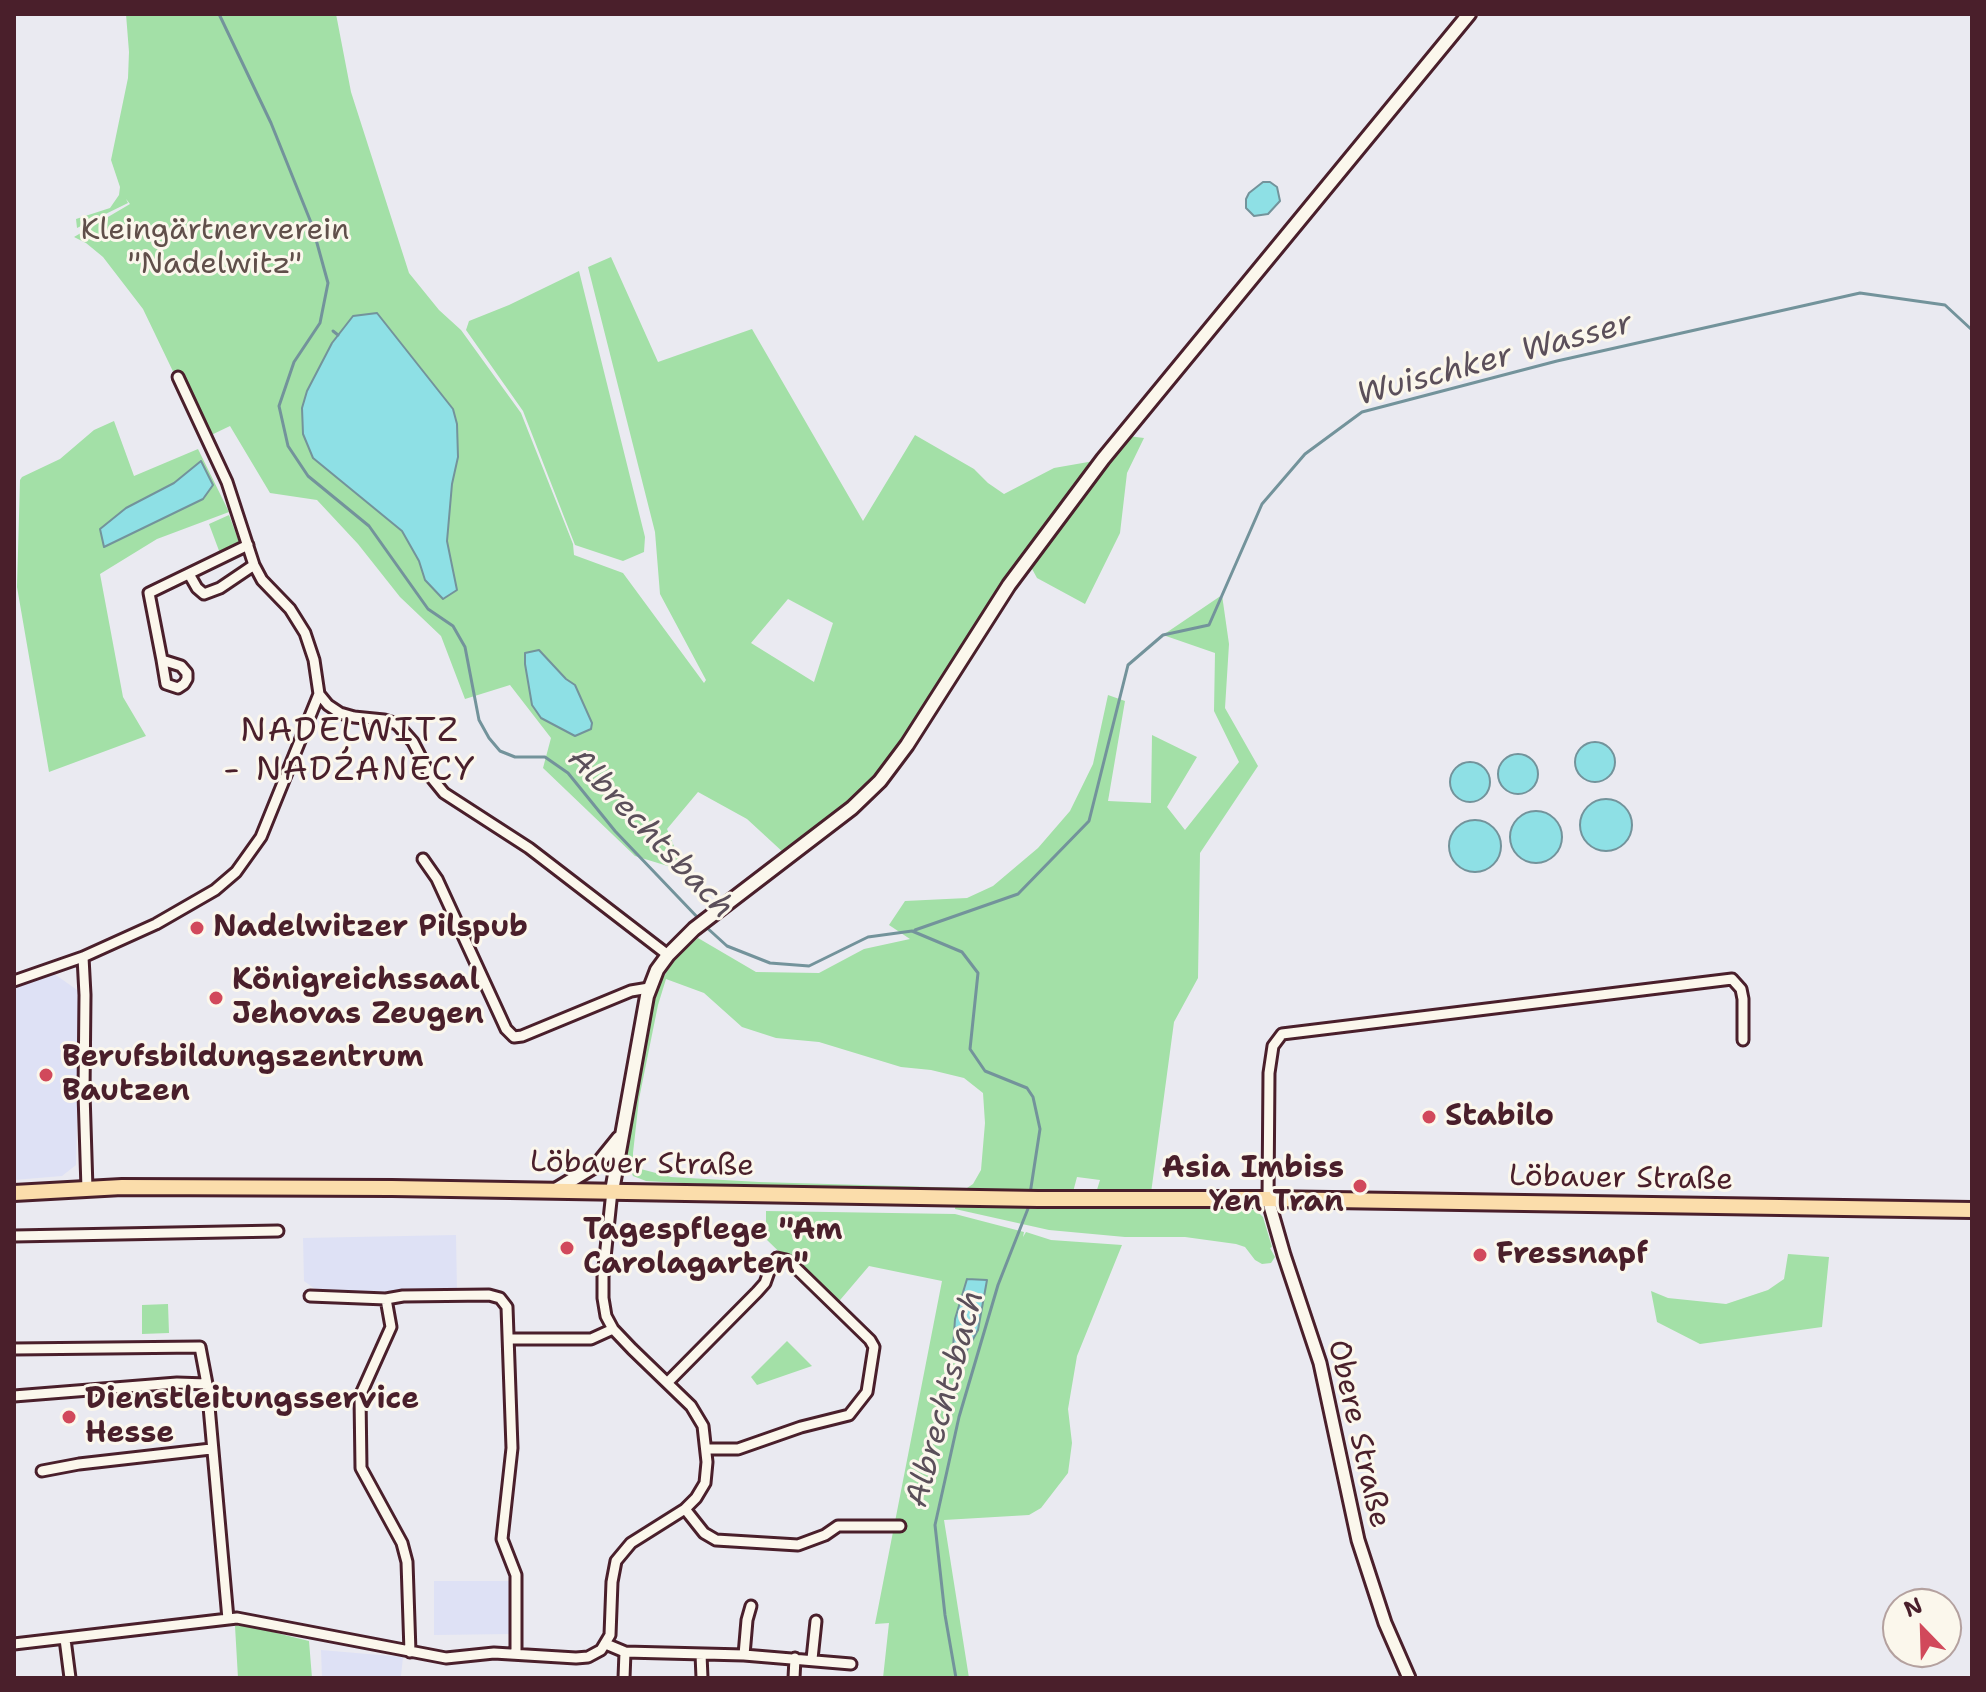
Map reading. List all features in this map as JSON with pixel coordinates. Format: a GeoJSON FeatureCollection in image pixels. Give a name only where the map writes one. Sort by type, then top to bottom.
{"type":"FeatureCollection","features":[{"type":"Feature","properties":{"kind":"main road"},"geometry":{"type":"LineString","coordinates":[[612,1191],[619,1138],[649,988],[668,955],[694,929],[852,808],[880,781],[907,745],[1009,585],[1103,459],[1469,14]]}},
{"type":"Feature","properties":{"kind":"main road"},"geometry":{"type":"LineString","coordinates":[[557,1189],[598,1164],[619,1138]]}},
{"type":"Feature","properties":{"kind":"main road","name":"Löbauer Straße"},"geometry":{"type":"LineString","coordinates":[[14,1193],[180,1187],[557,1189],[1020,1199],[1268,1199],[1972,1210]]}},
{"type":"Feature","properties":{"kind":"street"},"geometry":{"type":"LineString","coordinates":[[14,981],[83,957],[180,911],[215,890],[236,872],[261,837],[319,694],[314,660],[305,633],[290,609],[262,580],[254,565],[227,482],[178,377]]}},
{"type":"Feature","properties":{"kind":"street"},"geometry":{"type":"LineString","coordinates":[[162,660],[149,593],[248,545]]}},
{"type":"Feature","properties":{"kind":"street"},"geometry":{"type":"LineString","coordinates":[[189,574],[204,594],[220,588],[254,565]]}},
{"type":"Feature","properties":{"kind":"street"},"geometry":{"type":"LineString","coordinates":[[319,694],[340,713],[397,724],[413,742],[431,777],[444,793],[529,848],[668,955]]}},
{"type":"Feature","properties":{"kind":"street"},"geometry":{"type":"LineString","coordinates":[[423,859],[437,879],[506,1029],[514,1037],[631,991],[649,988]]}},
{"type":"Feature","properties":{"kind":"street"},"geometry":{"type":"LineString","coordinates":[[83,957],[87,1189]]}},
{"type":"Feature","properties":{"kind":"street"},"geometry":{"type":"LineString","coordinates":[[1268,1199],[1269,1073],[1273,1046],[1282,1034],[1732,979],[1741,989],[1743,999],[1743,1040]]}},
{"type":"Feature","properties":{"kind":"street"},"geometry":{"type":"LineString","coordinates":[[14,1644],[237,1618],[446,1658],[516,1654],[588,1657],[606,1644],[611,1628],[612,1582],[616,1561],[639,1537],[685,1509],[696,1498],[705,1483],[707,1449],[699,1417],[613,1329],[606,1316],[603,1298],[612,1191]]}},
{"type":"Feature","properties":{"kind":"street","name":"Obere Straße"},"geometry":{"type":"LineString","coordinates":[[1268,1199],[1320,1363],[1358,1540],[1385,1623],[1409,1678]]}},
{"type":"Feature","properties":{"kind":"street"},"geometry":{"type":"LineString","coordinates":[[14,1236],[278,1231]]}},
{"type":"Feature","properties":{"kind":"street"},"geometry":{"type":"LineString","coordinates":[[668,1382],[757,1292],[777,1258],[795,1267],[870,1340],[874,1347],[867,1392],[849,1415],[801,1427],[738,1449],[707,1449]]}},
{"type":"Feature","properties":{"kind":"street"},"geometry":{"type":"LineString","coordinates":[[310,1296],[386,1299],[403,1296],[495,1296],[504,1301],[510,1339],[512,1448],[502,1539],[516,1575],[516,1654]]}},
{"type":"Feature","properties":{"kind":"street"},"geometry":{"type":"LineString","coordinates":[[386,1299],[391,1327],[360,1396],[361,1468],[402,1543],[407,1562],[410,1652]]}},
{"type":"Feature","properties":{"kind":"street"},"geometry":{"type":"LineString","coordinates":[[510,1339],[591,1339],[613,1329]]}},
{"type":"Feature","properties":{"kind":"street"},"geometry":{"type":"LineString","coordinates":[[14,1349],[200,1347],[207,1384],[228,1619]]}},
{"type":"Feature","properties":{"kind":"street"},"geometry":{"type":"LineString","coordinates":[[14,1396],[177,1383],[207,1384]]}},
{"type":"Feature","properties":{"kind":"street"},"geometry":{"type":"LineString","coordinates":[[42,1471],[211,1449]]}},
{"type":"Feature","properties":{"kind":"street"},"geometry":{"type":"LineString","coordinates":[[685,1509],[704,1533],[716,1540],[798,1545],[825,1535],[838,1526],[900,1526]]}},
{"type":"Feature","properties":{"kind":"street"},"geometry":{"type":"LineString","coordinates":[[744,1655],[751,1606]]}},
{"type":"Feature","properties":{"kind":"street"},"geometry":{"type":"LineString","coordinates":[[812,1659],[816,1621]]}},
{"type":"Feature","properties":{"kind":"street"},"geometry":{"type":"LineString","coordinates":[[65,1639],[70,1678]]}},
{"type":"Feature","properties":{"kind":"street"},"geometry":{"type":"LineString","coordinates":[[606,1644],[625,1652],[744,1655],[851,1664]]}},
{"type":"Feature","properties":{"kind":"street"},"geometry":{"type":"LineString","coordinates":[[624,1678],[625,1652]]}},
{"type":"Feature","properties":{"kind":"street"},"geometry":{"type":"LineString","coordinates":[[701,1654],[702,1678]]}},
{"type":"Feature","properties":{"kind":"street"},"geometry":{"type":"LineString","coordinates":[[794,1678],[795,1658]]}},
{"type":"Feature","properties":{"kind":"shaded area","name":"Berufsbildungszentrum Bautzen"},"geometry":{"type":"Polygon","coordinates":[[[53,973],[80,992],[76,1165],[62,1176],[14,1180],[14,985],[53,973]]]}},
{"type":"Feature","properties":{"kind":"shaded area"},"geometry":{"type":"Polygon","coordinates":[[[456,1235],[457,1292],[322,1294],[304,1281],[303,1238],[456,1235]]]}},
{"type":"Feature","properties":{"kind":"shaded area"},"geometry":{"type":"Polygon","coordinates":[[[434,1581],[513,1581],[513,1634],[434,1635],[434,1581]]]}},
{"type":"Feature","properties":{"kind":"shaded area"},"geometry":{"type":"Polygon","coordinates":[[[321,1650],[403,1657],[401,1676],[322,1678],[321,1650]]]}},
{"type":"Feature","properties":{"kind":"green space","name":"Kleingärtnerverein \"Nadelwitz\""},"geometry":{"type":"Polygon","coordinates":[[[126,14],[336,14],[351,92],[409,273],[439,310],[461,330],[521,413],[573,544],[574,555],[623,573],[704,683],[706,680],[660,594],[655,532],[588,267],[611,257],[658,362],[752,329],[863,521],[915,435],[974,469],[1004,494],[1054,468],[1094,461],[1016,564],[887,767],[854,802],[785,854],[747,819],[698,792],[667,829],[684,871],[635,856],[543,768],[551,738],[510,685],[465,699],[441,636],[400,597],[358,544],[317,500],[270,493],[230,426],[205,438],[143,309],[103,257],[74,237],[130,204],[126,199],[128,203],[77,228],[76,219],[110,208],[119,195],[120,187],[111,160],[128,78],[126,14]],[[788,599],[751,643],[814,682],[833,623],[788,599]]]}},
{"type":"Feature","properties":{"kind":"green space"},"geometry":{"type":"Polygon","coordinates":[[[579,271],[645,537],[644,552],[623,561],[575,545],[523,411],[466,330],[469,321],[579,271]]]}},
{"type":"Feature","properties":{"kind":"green space"},"geometry":{"type":"Polygon","coordinates":[[[114,421],[134,476],[198,449],[229,512],[157,539],[100,574],[123,697],[146,736],[49,772],[17,587],[20,480],[60,459],[94,430],[114,421]]]}},
{"type":"Feature","properties":{"kind":"green space"},"geometry":{"type":"Polygon","coordinates":[[[1128,436],[1144,438],[1127,473],[1120,533],[1085,604],[1037,578],[1031,567],[1055,530],[1128,436]]]}},
{"type":"Feature","properties":{"kind":"green space"},"geometry":{"type":"Polygon","coordinates":[[[229,515],[241,547],[221,556],[209,524],[229,515]]]}},
{"type":"Feature","properties":{"kind":"green space"},"geometry":{"type":"Polygon","coordinates":[[[1222,595],[1229,644],[1225,708],[1258,766],[1200,853],[1198,978],[1174,1022],[1151,1193],[1096,1193],[1100,1180],[1077,1177],[1073,1192],[780,1188],[646,1181],[633,1176],[626,1159],[629,1123],[654,992],[676,957],[698,938],[756,972],[819,973],[864,949],[910,939],[889,925],[905,901],[967,898],[993,886],[1038,848],[1070,811],[1093,764],[1108,695],[1125,701],[1108,801],[1151,803],[1152,735],[1197,757],[1167,807],[1185,830],[1239,762],[1214,711],[1215,653],[1163,635],[1222,595]],[[666,979],[639,1099],[633,1153],[637,1168],[671,1177],[759,1182],[967,1188],[973,1184],[981,1170],[985,1123],[983,1093],[964,1078],[901,1067],[819,1042],[776,1038],[742,1027],[704,993],[666,979]]]}},
{"type":"Feature","properties":{"kind":"green space"},"geometry":{"type":"Polygon","coordinates":[[[956,1202],[1248,1208],[1256,1210],[1263,1217],[1275,1257],[1271,1263],[1262,1264],[1245,1247],[1185,1237],[1125,1237],[1049,1230],[955,1209],[956,1202]]]}},
{"type":"Feature","properties":{"kind":"green space"},"geometry":{"type":"Polygon","coordinates":[[[766,1211],[955,1214],[1024,1232],[1023,1237],[1026,1232],[1051,1240],[1122,1245],[1077,1356],[1068,1409],[1072,1443],[1068,1473],[1041,1508],[1029,1515],[944,1520],[969,1678],[883,1678],[889,1623],[875,1624],[942,1281],[869,1266],[835,1306],[766,1239],[766,1211]]]}},
{"type":"Feature","properties":{"kind":"green space"},"geometry":{"type":"Polygon","coordinates":[[[1788,1254],[1829,1257],[1822,1327],[1700,1344],[1657,1322],[1651,1291],[1668,1298],[1726,1304],[1768,1290],[1784,1279],[1788,1254]]]}},
{"type":"Feature","properties":{"kind":"green space"},"geometry":{"type":"Polygon","coordinates":[[[168,1304],[169,1333],[142,1334],[142,1305],[168,1304]]]}},
{"type":"Feature","properties":{"kind":"green space"},"geometry":{"type":"Polygon","coordinates":[[[787,1341],[812,1366],[757,1385],[751,1377],[787,1341]]]}},
{"type":"Feature","properties":{"kind":"green space"},"geometry":{"type":"Polygon","coordinates":[[[235,1626],[248,1626],[309,1641],[312,1678],[238,1678],[235,1626]]]}},
{"type":"Feature","properties":{"kind":"water"},"geometry":{"type":"Polygon","coordinates":[[[1263,182],[1277,187],[1280,201],[1268,214],[1254,216],[1246,208],[1246,199],[1263,182]]]}},
{"type":"Feature","properties":{"kind":"water"},"geometry":{"type":"Polygon","coordinates":[[[377,313],[453,409],[457,424],[458,457],[452,484],[447,541],[457,590],[443,599],[425,580],[419,561],[402,531],[313,458],[303,434],[302,408],[307,391],[332,343],[353,316],[377,313]]]}},
{"type":"Feature","properties":{"kind":"water"},"geometry":{"type":"Polygon","coordinates":[[[201,461],[213,485],[203,499],[104,547],[100,529],[126,508],[174,483],[201,461]]]}},
{"type":"Feature","properties":{"kind":"water"},"geometry":{"type":"Polygon","coordinates":[[[539,650],[575,685],[592,723],[591,729],[575,736],[541,718],[532,705],[525,653],[539,650]]]}},
{"type":"Feature","properties":{"kind":"water"},"geometry":{"type":"Polygon","coordinates":[[[1595,742],[1609,748],[1615,762],[1609,776],[1595,782],[1581,776],[1575,762],[1581,748],[1595,742]]]}},
{"type":"Feature","properties":{"kind":"water"},"geometry":{"type":"Polygon","coordinates":[[[1518,754],[1532,760],[1538,774],[1532,788],[1518,794],[1504,788],[1498,774],[1504,760],[1518,754]]]}},
{"type":"Feature","properties":{"kind":"water"},"geometry":{"type":"Polygon","coordinates":[[[1470,762],[1484,768],[1490,782],[1484,796],[1470,802],[1456,796],[1450,782],[1456,768],[1470,762]]]}},
{"type":"Feature","properties":{"kind":"water"},"geometry":{"type":"Polygon","coordinates":[[[1606,799],[1625,806],[1632,825],[1625,844],[1606,851],[1587,844],[1580,825],[1587,806],[1606,799]]]}},
{"type":"Feature","properties":{"kind":"water"},"geometry":{"type":"Polygon","coordinates":[[[1536,811],[1555,818],[1562,837],[1555,856],[1536,863],[1517,856],[1510,837],[1517,818],[1536,811]]]}},
{"type":"Feature","properties":{"kind":"water"},"geometry":{"type":"Polygon","coordinates":[[[1475,820],[1494,827],[1501,846],[1494,865],[1475,872],[1456,865],[1449,846],[1456,827],[1475,820]]]}},
{"type":"Feature","properties":{"kind":"water"},"geometry":{"type":"Polygon","coordinates":[[[967,1279],[987,1280],[978,1330],[965,1354],[953,1348],[955,1319],[967,1279]]]}},
{"type":"Feature","properties":{"kind":"waterway","name":"Albrechtsbach"},"geometry":{"type":"LineString","coordinates":[[219,14],[271,123],[312,225],[328,283],[320,323],[294,362],[279,406],[288,446],[308,476],[369,526],[428,609],[453,626],[465,647],[479,720],[500,751],[515,757],[545,757],[568,773],[615,831],[700,920]]}},
{"type":"Feature","properties":{"kind":"waterway","name":"Wuischker Wasser"},"geometry":{"type":"LineString","coordinates":[[915,930],[1018,894],[1089,821],[1128,665],[1163,635],[1209,625],[1262,504],[1305,454],[1362,412],[1557,361],[1860,293],[1945,305],[1972,330]]}},
{"type":"Feature","properties":{"kind":"waterway"},"geometry":{"type":"LineString","coordinates":[[333,331],[338,335]]}},
{"type":"Feature","properties":{"kind":"waterway","name":"Albrechtsbach"},"geometry":{"type":"LineString","coordinates":[[705,926],[727,946],[770,963],[809,966],[868,937],[912,931],[962,952],[978,973],[970,1049],[985,1071],[1027,1088],[1033,1097],[1040,1129],[1030,1194]]}},
{"type":"Feature","properties":{"kind":"waterway","name":"Albrechtsbach"},"geometry":{"type":"LineString","coordinates":[[956,1678],[935,1525],[959,1417],[998,1285],[1029,1206]]}},
{"type":"Feature","properties":{"kind":"place","name":"Nadelwitzer Pilspub"},"geometry":{"type":"Point","coordinates":[197,928]}},
{"type":"Feature","properties":{"kind":"place","name":"Königreichssaal Jehovas Zeugen"},"geometry":{"type":"Point","coordinates":[216,998]}},
{"type":"Feature","properties":{"kind":"place","name":"Berufsbildungszentrum Bautzen"},"geometry":{"type":"Point","coordinates":[46,1075]}},
{"type":"Feature","properties":{"kind":"place","name":"Stabilo"},"geometry":{"type":"Point","coordinates":[1429,1117]}},
{"type":"Feature","properties":{"kind":"place","name":"Asia Imbiss Yen Tran"},"geometry":{"type":"Point","coordinates":[1360,1186]}},
{"type":"Feature","properties":{"kind":"place","name":"Tagespflege \"Am Carolagarten\""},"geometry":{"type":"Point","coordinates":[567,1248]}},
{"type":"Feature","properties":{"kind":"place","name":"Fressnapf"},"geometry":{"type":"Point","coordinates":[1480,1255]}},
{"type":"Feature","properties":{"kind":"place","name":"Dienstleitungsservice Hesse"},"geometry":{"type":"Point","coordinates":[69,1417]}},
{"type":"Feature","properties":{"kind":"district","name":"NADELWITZ - NADŹANECY"},"geometry":{"type":"Point","coordinates":[350,752]}}]}
